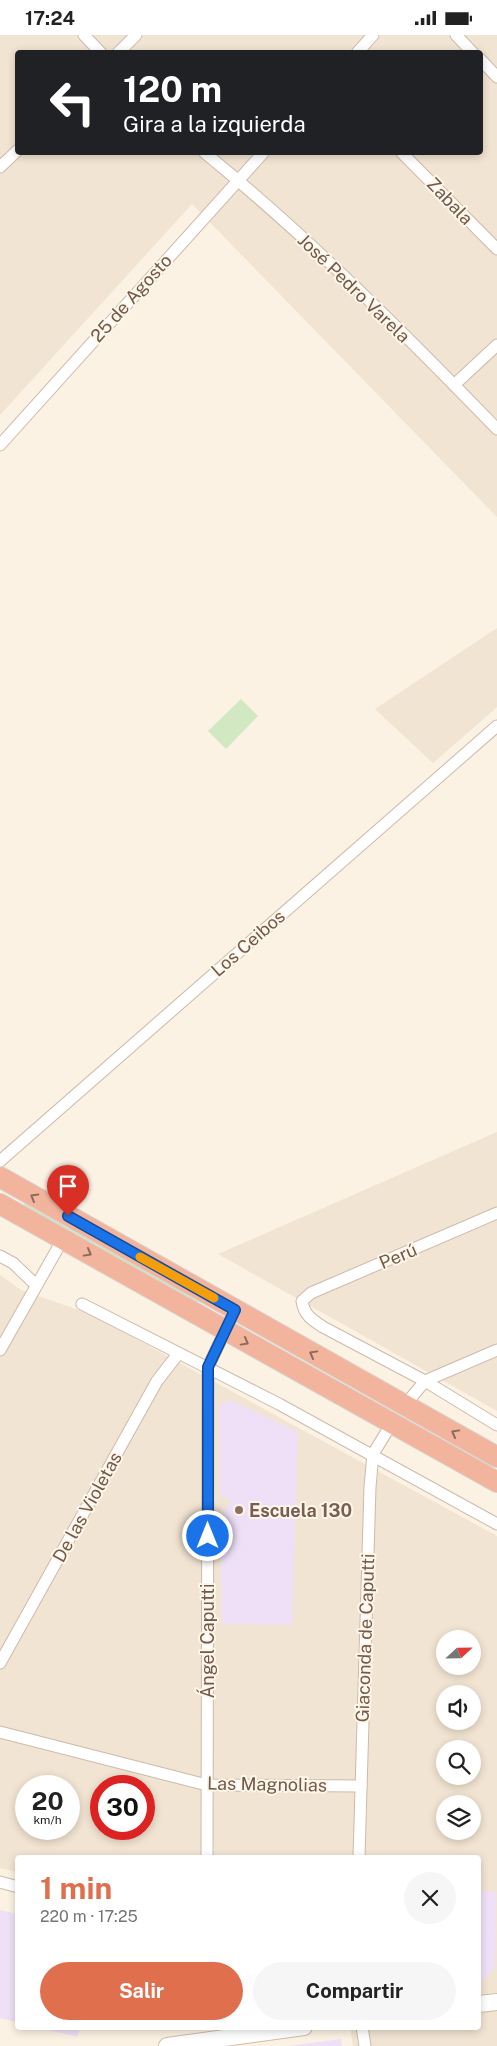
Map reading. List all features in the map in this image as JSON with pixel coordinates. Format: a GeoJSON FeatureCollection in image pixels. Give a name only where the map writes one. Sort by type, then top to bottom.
{"type":"FeatureCollection","features":[{"type":"Feature","properties":{"kind":"highway"},"geometry":{"type":"LineString","coordinates":[[0,1177],[497,1457]]}},
{"type":"Feature","properties":{"kind":"highway"},"geometry":{"type":"LineString","coordinates":[[0,1203],[497,1482]]}},
{"type":"Feature","properties":{"kind":"street"},"geometry":{"type":"LineString","coordinates":[[84,35],[98,50]]}},
{"type":"Feature","properties":{"kind":"street"},"geometry":{"type":"LineString","coordinates":[[121,50],[136,35]]}},
{"type":"Feature","properties":{"kind":"street"},"geometry":{"type":"LineString","coordinates":[[360,50],[373,35]]}},
{"type":"Feature","properties":{"kind":"street"},"geometry":{"type":"LineString","coordinates":[[456,35],[470,50]]}},
{"type":"Feature","properties":{"kind":"street"},"geometry":{"type":"LineString","coordinates":[[483,62],[497,77]]}},
{"type":"Feature","properties":{"kind":"street"},"geometry":{"type":"LineString","coordinates":[[0,167],[15,153]]}},
{"type":"Feature","properties":{"kind":"street","name":"José Pedro Varela"},"geometry":{"type":"LineString","coordinates":[[208,155],[238,179],[307,242],[497,429]]}},
{"type":"Feature","properties":{"kind":"street","name":"25 de Agosto"},"geometry":{"type":"LineString","coordinates":[[0,445],[261,155]]}},
{"type":"Feature","properties":{"kind":"street","name":"Zabala"},"geometry":{"type":"LineString","coordinates":[[404,155],[497,249]]}},
{"type":"Feature","properties":{"kind":"street"},"geometry":{"type":"LineString","coordinates":[[454,385],[497,345]]}},
{"type":"Feature","properties":{"kind":"street","name":"Los Ceibos"},"geometry":{"type":"LineString","coordinates":[[0,1161],[497,726]]}},
{"type":"Feature","properties":{"kind":"street","name":"Perú"},"geometry":{"type":"LineString","coordinates":[[425,1381],[323,1327],[309,1317],[303,1309],[302,1301],[311,1293],[497,1213]]}},
{"type":"Feature","properties":{"kind":"street"},"geometry":{"type":"LineString","coordinates":[[0,1350],[63,1239]]}},
{"type":"Feature","properties":{"kind":"street"},"geometry":{"type":"LineString","coordinates":[[0,1256],[13,1263],[36,1285]]}},
{"type":"Feature","properties":{"kind":"street"},"geometry":{"type":"LineString","coordinates":[[82,1304],[178,1354],[208,1367],[373,1454],[497,1524]]}},
{"type":"Feature","properties":{"kind":"street","name":"Ángel Caputti"},"geometry":{"type":"LineString","coordinates":[[207,1855],[208,1367],[235,1310]]}},
{"type":"Feature","properties":{"kind":"street"},"geometry":{"type":"LineString","coordinates":[[405,1405],[425,1381],[497,1350]]}},
{"type":"Feature","properties":{"kind":"street","name":"De las Violetas"},"geometry":{"type":"LineString","coordinates":[[0,1663],[157,1381],[178,1354]]}},
{"type":"Feature","properties":{"kind":"street"},"geometry":{"type":"LineString","coordinates":[[425,1381],[497,1425]]}},
{"type":"Feature","properties":{"kind":"street","name":"Giaconda de Caputti"},"geometry":{"type":"LineString","coordinates":[[360,1855],[360,1786],[373,1454],[392,1423]]}},
{"type":"Feature","properties":{"kind":"street","name":"Las Magnolias"},"geometry":{"type":"LineString","coordinates":[[0,1732],[207,1785],[360,1786]]}},
{"type":"Feature","properties":{"kind":"street"},"geometry":{"type":"LineString","coordinates":[[0,1882],[15,1886]]}},
{"type":"Feature","properties":{"kind":"street"},"geometry":{"type":"LineString","coordinates":[[481,2004],[497,2001]]}},
{"type":"Feature","properties":{"kind":"street"},"geometry":{"type":"LineString","coordinates":[[167,2046],[211,2033],[258,2030]]}},
{"type":"Feature","properties":{"kind":"street"},"geometry":{"type":"LineString","coordinates":[[362,2030],[365,2046]]}},
{"type":"Feature","properties":{"kind":"shaded area"},"geometry":{"type":"Polygon","coordinates":[[[0,35],[497,35],[497,517],[192,204],[0,415],[0,35]]]}},
{"type":"Feature","properties":{"kind":"shaded area"},"geometry":{"type":"Polygon","coordinates":[[[497,628],[497,707],[433,763],[375,709],[497,628]]]}},
{"type":"Feature","properties":{"kind":"shaded area"},"geometry":{"type":"Polygon","coordinates":[[[497,1132],[497,1411],[218,1254],[497,1132]]]}},
{"type":"Feature","properties":{"kind":"shaded area"},"geometry":{"type":"Polygon","coordinates":[[[0,1275],[21,1290],[90,1314],[497,1536],[497,2046],[353,2046],[350,2030],[481,2030],[481,1855],[15,1855],[15,1872],[0,1868],[0,1275]]]}},
{"type":"Feature","properties":{"kind":"shaded area"},"geometry":{"type":"Polygon","coordinates":[[[231,1400],[298,1432],[292,1625],[222,1624],[220,1518],[231,1501],[220,1495],[219,1405],[231,1400]]]}},
{"type":"Feature","properties":{"kind":"shaded area"},"geometry":{"type":"Polygon","coordinates":[[[481,1891],[496,1892],[495,1968],[481,1981],[481,1891]]]}},
{"type":"Feature","properties":{"kind":"shaded area"},"geometry":{"type":"Polygon","coordinates":[[[0,1910],[15,1914],[15,2022],[0,2018],[0,1910]]]}},
{"type":"Feature","properties":{"kind":"shaded area"},"geometry":{"type":"Polygon","coordinates":[[[49,2030],[79,2030],[77,2037],[49,2030]]]}},
{"type":"Feature","properties":{"kind":"shaded area"},"geometry":{"type":"Polygon","coordinates":[[[341,2039],[342,2046],[287,2046],[326,2041],[341,2039]]]}},
{"type":"Feature","properties":{"kind":"green space"},"geometry":{"type":"Polygon","coordinates":[[[241,699],[258,716],[226,749],[208,731],[241,699]]]}},
{"type":"Feature","properties":{"kind":"green space"},"geometry":{"type":"Polygon","coordinates":[[[28,1203],[192,1294],[200,1304],[189,1301],[24,1209],[24,1204],[28,1203]]]}},
{"type":"Feature","properties":{"kind":"slow traffic"},"geometry":{"type":"LineString","coordinates":[[140,1257],[214,1298]]}},
{"type":"Feature","properties":{"kind":"place","name":"Escuela 130"},"geometry":{"type":"Point","coordinates":[239,1510]}},
{"type":"Feature","properties":{"kind":"route"},"geometry":{"type":"LineString","coordinates":[[68,1216],[235,1310],[208,1367],[208,1536]]}}]}
